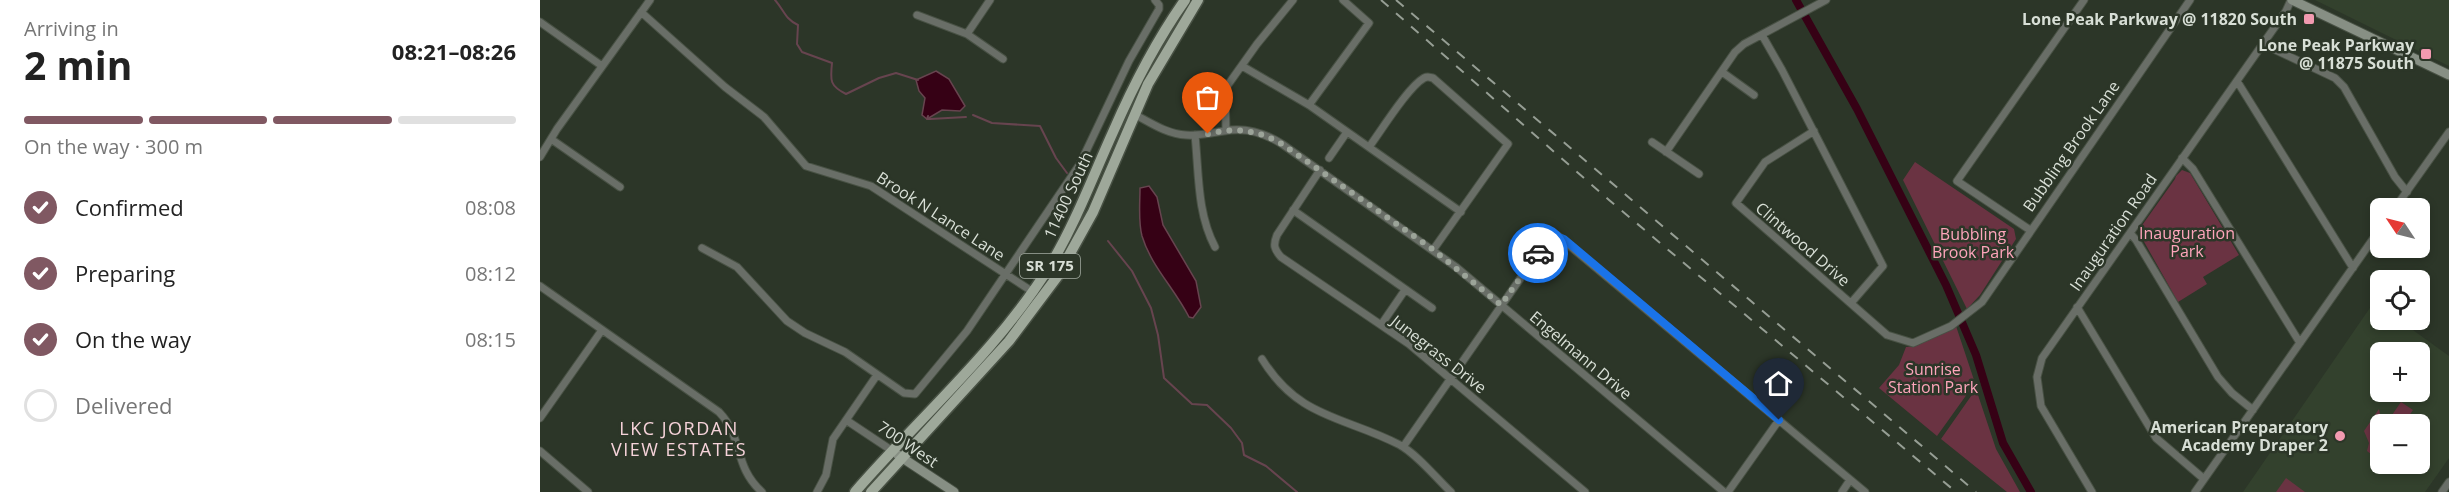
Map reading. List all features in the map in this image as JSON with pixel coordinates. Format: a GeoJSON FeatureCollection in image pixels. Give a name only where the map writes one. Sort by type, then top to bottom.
{"type":"FeatureCollection","features":[{"type":"Feature","properties":{"kind":"main road","name":"11400 South"},"geometry":{"type":"LineString","coordinates":[[855,492],[993,341],[1033,292],[1071,229],[1127,100],[1155,47],[1185,0]]}},
{"type":"Feature","properties":{"kind":"main road","name":"11400 South"},"geometry":{"type":"LineString","coordinates":[[871,492],[1009,341],[1048,291],[1081,236],[1134,114],[1162,57],[1198,0]]}},
{"type":"Feature","properties":{"kind":"main road"},"geometry":{"type":"LineString","coordinates":[[2292,0],[2449,75]]}},
{"type":"Feature","properties":{"kind":"main road"},"geometry":{"type":"LineString","coordinates":[[1134,114],[1131,106],[1151,64],[1155,47]]}},
{"type":"Feature","properties":{"kind":"main road","name":"700 West"},"geometry":{"type":"LineString","coordinates":[[891,450],[954,492]]}},
{"type":"Feature","properties":{"kind":"street"},"geometry":{"type":"LineString","coordinates":[[540,157],[650,0]]}},
{"type":"Feature","properties":{"kind":"street"},"geometry":{"type":"LineString","coordinates":[[967,34],[990,0]]}},
{"type":"Feature","properties":{"kind":"street"},"geometry":{"type":"LineString","coordinates":[[1226,130],[1226,89],[1293,0]]}},
{"type":"Feature","properties":{"kind":"street"},"geometry":{"type":"LineString","coordinates":[[1308,105],[1369,23],[1343,0]]}},
{"type":"Feature","properties":{"kind":"street"},"geometry":{"type":"LineString","coordinates":[[1666,152],[1735,52],[1744,44],[1826,0]]}},
{"type":"Feature","properties":{"kind":"street"},"geometry":{"type":"LineString","coordinates":[[2030,230],[1957,181],[2084,0]]}},
{"type":"Feature","properties":{"kind":"street","name":"Bubbling Brook Lane"},"geometry":{"type":"LineString","coordinates":[[1913,343],[1957,322],[1982,302],[2190,0]]}},
{"type":"Feature","properties":{"kind":"street","name":"Inauguration Road"},"geometry":{"type":"LineString","coordinates":[[2092,492],[2045,416],[2037,387],[2042,358],[2292,0]]}},
{"type":"Feature","properties":{"kind":"street"},"geometry":{"type":"LineString","coordinates":[[702,248],[737,267],[787,321],[805,333],[845,352],[904,393],[911,394],[921,388],[949,354],[1080,164],[1157,3]]}},
{"type":"Feature","properties":{"kind":"street","name":"Brook N Lance Lane"},"geometry":{"type":"LineString","coordinates":[[642,12],[725,87],[764,117],[806,166],[871,186],[1033,292]]}},
{"type":"Feature","properties":{"kind":"street"},"geometry":{"type":"LineString","coordinates":[[917,15],[967,34],[1003,58]]}},
{"type":"Feature","properties":{"kind":"street"},"geometry":{"type":"LineString","coordinates":[[540,22],[602,66]]}},
{"type":"Feature","properties":{"kind":"street"},"geometry":{"type":"LineString","coordinates":[[1762,35],[1883,266],[1851,303]]}},
{"type":"Feature","properties":{"kind":"street"},"geometry":{"type":"LineString","coordinates":[[2263,44],[2335,78],[2344,87],[2395,177],[2407,192]]}},
{"type":"Feature","properties":{"kind":"street"},"geometry":{"type":"LineString","coordinates":[[1242,66],[1308,105],[1461,212]]}},
{"type":"Feature","properties":{"kind":"street"},"geometry":{"type":"LineString","coordinates":[[1722,72],[1754,95]]}},
{"type":"Feature","properties":{"kind":"street"},"geometry":{"type":"LineString","coordinates":[[1370,147],[1407,96],[1422,79],[1427,77],[1433,78],[1508,144],[1433,250]]}},
{"type":"Feature","properties":{"kind":"street"},"geometry":{"type":"LineString","coordinates":[[2237,81],[2354,268]]}},
{"type":"Feature","properties":{"kind":"street"},"geometry":{"type":"LineString","coordinates":[[1200,87],[1226,89]]}},
{"type":"Feature","properties":{"kind":"street","name":"Engelmann Drive"},"geometry":{"type":"LineString","coordinates":[[1134,114],[1164,130],[1179,135],[1226,130],[1250,131],[1265,135],[1282,144],[1433,250],[1726,492]]}},
{"type":"Feature","properties":{"kind":"street","name":"Clintwood Drive"},"geometry":{"type":"LineString","coordinates":[[1814,131],[1764,162],[1736,203],[1887,335],[1913,343]]}},
{"type":"Feature","properties":{"kind":"street"},"geometry":{"type":"LineString","coordinates":[[1329,158],[1347,132]]}},
{"type":"Feature","properties":{"kind":"street"},"geometry":{"type":"LineString","coordinates":[[2402,198],[2449,132]]}},
{"type":"Feature","properties":{"kind":"street"},"geometry":{"type":"LineString","coordinates":[[1196,135],[1202,209],[1205,225],[1215,247]]}},
{"type":"Feature","properties":{"kind":"street"},"geometry":{"type":"LineString","coordinates":[[551,139],[620,187]]}},
{"type":"Feature","properties":{"kind":"street"},"geometry":{"type":"LineString","coordinates":[[1652,142],[1699,174]]}},
{"type":"Feature","properties":{"kind":"street"},"geometry":{"type":"LineString","coordinates":[[2182,158],[2193,169],[2300,343]]}},
{"type":"Feature","properties":{"kind":"street"},"geometry":{"type":"LineString","coordinates":[[1320,170],[1293,210],[1432,308]]}},
{"type":"Feature","properties":{"kind":"street","name":"Junegrass Drive"},"geometry":{"type":"LineString","coordinates":[[1293,210],[1274,243],[1275,250],[1281,257],[1409,344],[1585,492]]}},
{"type":"Feature","properties":{"kind":"street"},"geometry":{"type":"LineString","coordinates":[[2130,232],[2218,377],[2232,393],[2253,410]]}},
{"type":"Feature","properties":{"kind":"street"},"geometry":{"type":"LineString","coordinates":[[1403,447],[1547,240],[1555,236],[1564,239],[1865,492]]}},
{"type":"Feature","properties":{"kind":"street"},"geometry":{"type":"LineString","coordinates":[[2195,492],[2370,244]]}},
{"type":"Feature","properties":{"kind":"street"},"geometry":{"type":"LineString","coordinates":[[540,286],[719,412],[734,433],[742,468],[762,492]]}},
{"type":"Feature","properties":{"kind":"street"},"geometry":{"type":"LineString","coordinates":[[1381,325],[1405,290]]}},
{"type":"Feature","properties":{"kind":"street"},"geometry":{"type":"LineString","coordinates":[[2078,307],[2156,438],[2204,479]]}},
{"type":"Feature","properties":{"kind":"street"},"geometry":{"type":"LineString","coordinates":[[540,418],[602,330]]}},
{"type":"Feature","properties":{"kind":"street"},"geometry":{"type":"LineString","coordinates":[[1262,359],[1280,384],[1302,403],[1403,447],[1451,492]]}},
{"type":"Feature","properties":{"kind":"street"},"geometry":{"type":"LineString","coordinates":[[817,492],[826,475],[833,440],[877,375]]}},
{"type":"Feature","properties":{"kind":"street","name":"700 West"},"geometry":{"type":"LineString","coordinates":[[846,420],[891,450]]}},
{"type":"Feature","properties":{"kind":"street"},"geometry":{"type":"LineString","coordinates":[[1726,492],[1779,420]]}},
{"type":"Feature","properties":{"kind":"street"},"geometry":{"type":"LineString","coordinates":[[540,451],[588,492]]}},
{"type":"Feature","properties":{"kind":"street"},"geometry":{"type":"LineString","coordinates":[[1842,492],[1851,480]]}},
{"type":"Feature","properties":{"kind":"street"},"geometry":{"type":"LineString","coordinates":[[2442,492],[2449,482]]}},
{"type":"Feature","properties":{"kind":"shaded area"},"geometry":{"type":"Polygon","coordinates":[[[2315,0],[2449,0],[2449,66],[2315,0]]]}},
{"type":"Feature","properties":{"kind":"shaded area"},"geometry":{"type":"Polygon","coordinates":[[[936,71],[949,79],[965,106],[960,111],[942,110],[927,119],[922,115],[925,98],[919,91],[916,80],[936,71]]]}},
{"type":"Feature","properties":{"kind":"shaded area"},"geometry":{"type":"Polygon","coordinates":[[[1149,186],[1157,197],[1163,225],[1196,281],[1201,307],[1193,318],[1189,317],[1157,267],[1142,236],[1140,188],[1149,186]]]}},
{"type":"Feature","properties":{"kind":"shaded area"},"geometry":{"type":"Polygon","coordinates":[[[2370,308],[2370,330],[2413,330],[2430,342],[2370,342],[2370,402],[2430,402],[2430,342],[2449,356],[2449,458],[2425,492],[2243,492],[2370,308]]]}},
{"type":"Feature","properties":{"kind":"green space","name":"Bubbling Brook Park"},"geometry":{"type":"Polygon","coordinates":[[[1915,162],[2014,229],[2016,239],[1980,295],[1967,309],[1903,180],[1915,162]]]}},
{"type":"Feature","properties":{"kind":"green space","name":"Inauguration Park"},"geometry":{"type":"Polygon","coordinates":[[[2182,170],[2190,173],[2239,255],[2203,277],[2207,284],[2178,302],[2138,231],[2182,170]]]}},
{"type":"Feature","properties":{"kind":"green space","name":"Sunrise Station Park"},"geometry":{"type":"Polygon","coordinates":[[[1956,326],[1975,383],[1937,436],[1879,388],[1899,365],[1906,347],[1916,346],[1956,326]]]}},
{"type":"Feature","properties":{"kind":"green space"},"geometry":{"type":"Polygon","coordinates":[[[1976,389],[1996,449],[2020,492],[2007,492],[1941,439],[1976,389]]]}},
{"type":"Feature","properties":{"kind":"green space"},"geometry":{"type":"Polygon","coordinates":[[[2401,402],[2413,410],[2410,414],[2393,414],[2401,402]]]}},
{"type":"Feature","properties":{"kind":"green space"},"geometry":{"type":"Polygon","coordinates":[[[2370,422],[2370,453],[2367,451],[2369,443],[2364,431],[2370,422]]]}},
{"type":"Feature","properties":{"kind":"green space"},"geometry":{"type":"Polygon","coordinates":[[[2286,478],[2305,492],[2276,492],[2286,478]]]}},
{"type":"Feature","properties":{"kind":"waterway"},"geometry":{"type":"LineString","coordinates":[[775,0],[787,17],[798,25],[797,44],[802,52],[832,63],[832,82],[846,94],[879,78],[896,73],[918,80]]}},
{"type":"Feature","properties":{"kind":"waterway"},"geometry":{"type":"LineString","coordinates":[[1796,0],[1857,109],[1946,285],[1976,355],[2003,443],[2031,492]]}},
{"type":"Feature","properties":{"kind":"waterway"},"geometry":{"type":"LineString","coordinates":[[973,115],[992,123],[1040,126],[1056,158],[1067,173]]}},
{"type":"Feature","properties":{"kind":"waterway"},"geometry":{"type":"LineString","coordinates":[[928,116],[927,119],[966,117]]}},
{"type":"Feature","properties":{"kind":"waterway"},"geometry":{"type":"LineString","coordinates":[[1108,241],[1132,271],[1151,308],[1158,335],[1164,378],[1192,404],[1207,405],[1231,428],[1242,443],[1244,455],[1266,466],[1297,492]]}},
{"type":"Feature","properties":{"kind":"railway"},"geometry":{"type":"LineString","coordinates":[[1381,0],[1609,200],[1956,492]]}},
{"type":"Feature","properties":{"kind":"railway"},"geometry":{"type":"LineString","coordinates":[[1396,0],[1976,492]]}},
{"type":"Feature","properties":{"kind":"way so far"},"geometry":{"type":"LineString","coordinates":[[1208,134],[1239,130],[1274,139],[1431,248],[1501,305],[1538,253]]}},
{"type":"Feature","properties":{"kind":"place","name":"Lone Peak Parkway @ 11820 South"},"geometry":{"type":"Point","coordinates":[2309,19]}},
{"type":"Feature","properties":{"kind":"place","name":"Lone Peak Parkway @ 11875 South"},"geometry":{"type":"Point","coordinates":[2426,54]}},
{"type":"Feature","properties":{"kind":"place","name":"American Preparatory Academy Draper 2"},"geometry":{"type":"Point","coordinates":[2340,436]}},
{"type":"Feature","properties":{"kind":"district","name":"LKC JORDAN VIEW ESTATES"},"geometry":{"type":"Point","coordinates":[679,439]}},
{"type":"Feature","properties":{"kind":"route"},"geometry":{"type":"LineString","coordinates":[[1538,253],[1549,238],[1555,236],[1564,239],[1779,420]]}}]}
